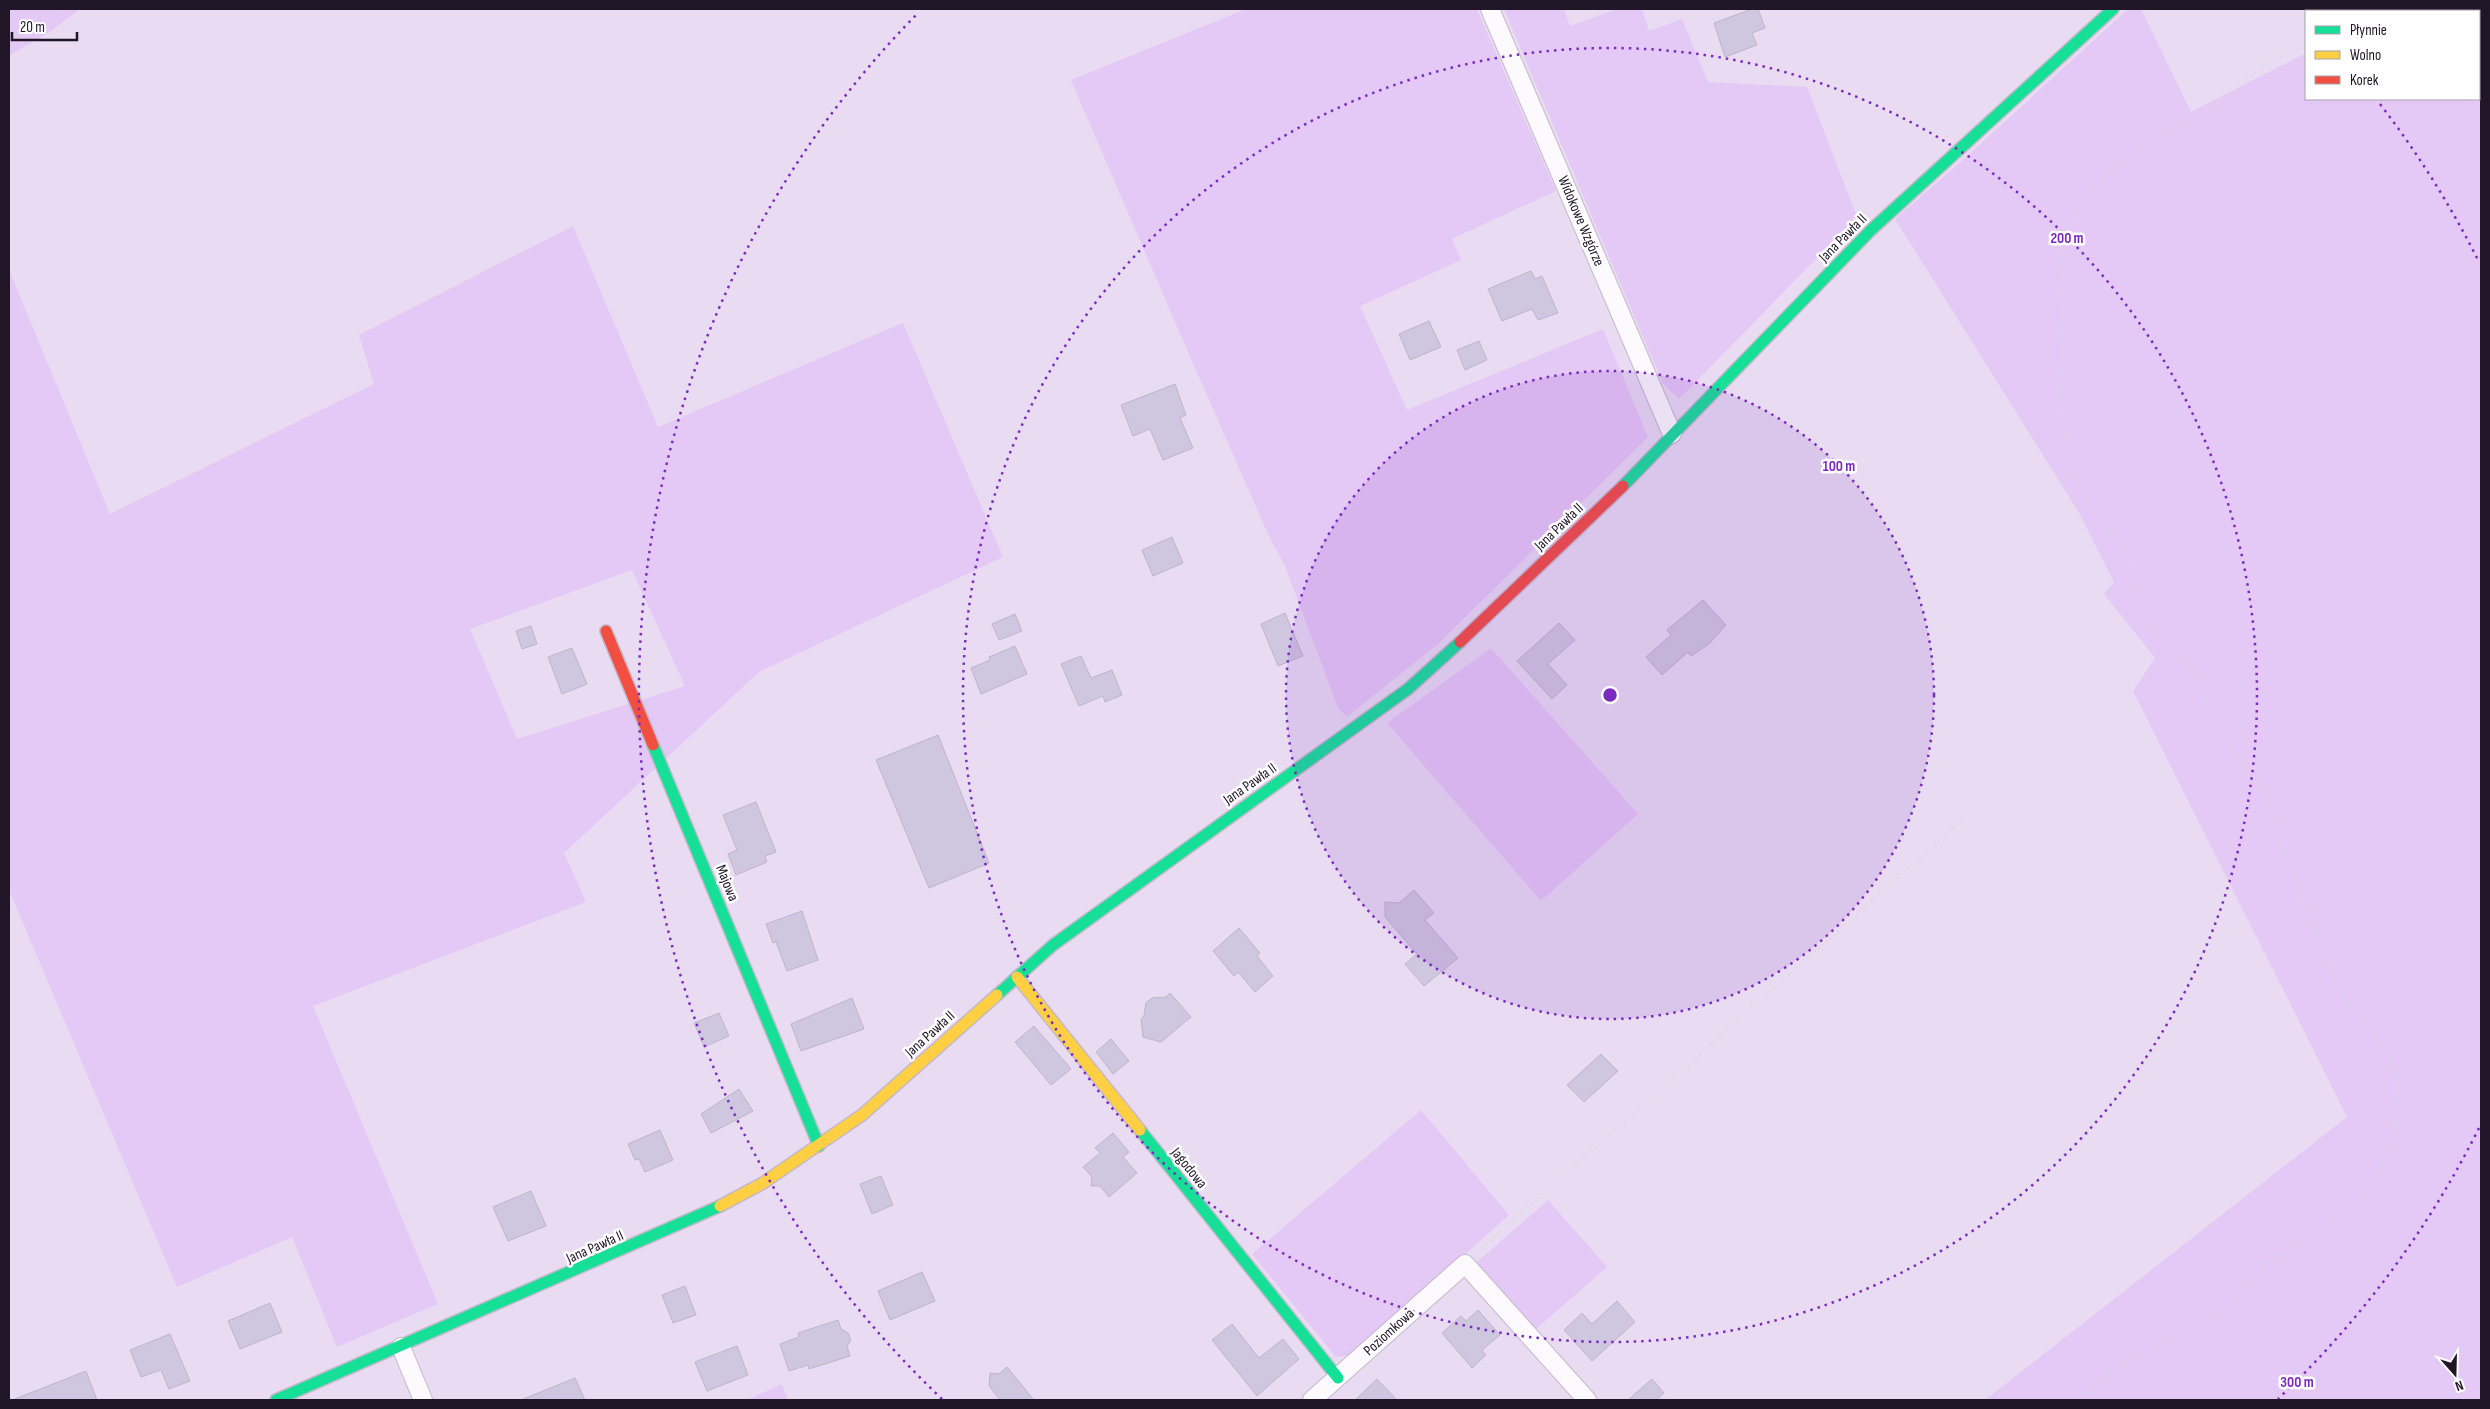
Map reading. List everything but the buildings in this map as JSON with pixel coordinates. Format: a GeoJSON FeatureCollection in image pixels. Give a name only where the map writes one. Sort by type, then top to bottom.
{"type":"FeatureCollection","features":[{"type":"Feature","properties":{"kind":"street","name":"Widokowe Wzgórze"},"geometry":{"type":"LineString","coordinates":[[1490,9],[1672,434]]}},
{"type":"Feature","properties":{"kind":"street","name":"Jana Pawła II"},"geometry":{"type":"LineString","coordinates":[[276,1400],[706,1214],[763,1183],[862,1115],[1053,945],[1142,878],[1408,689],[1489,616],[1626,482],[1871,230],[2113,9]]}},
{"type":"Feature","properties":{"kind":"street","name":"Majowa"},"geometry":{"type":"LineString","coordinates":[[606,631],[819,1146]]}},
{"type":"Feature","properties":{"kind":"street","name":"Jagodowa"},"geometry":{"type":"LineString","coordinates":[[1017,976],[1338,1378]]}},
{"type":"Feature","properties":{"kind":"street","name":"Poziomkowa"},"geometry":{"type":"LineString","coordinates":[[1320,1398],[1338,1378],[1465,1264]]}},
{"type":"Feature","properties":{"kind":"street"},"geometry":{"type":"LineString","coordinates":[[1465,1264],[1587,1400]]}},
{"type":"Feature","properties":{"kind":"street"},"geometry":{"type":"LineString","coordinates":[[401,1347],[424,1400]]}},
{"type":"Feature","properties":{"kind":"path"},"geometry":{"type":"LineString","coordinates":[[9,41],[61,9]]}},
{"type":"Feature","properties":{"kind":"path"},"geometry":{"type":"LineString","coordinates":[[2077,1400],[2118,1364],[2213,1324],[2265,1267],[2370,1191],[2397,1133],[2398,1068],[2337,986],[2276,829],[2271,804],[2219,730],[2193,671],[2147,626],[2126,552],[2087,500],[2070,466],[2061,402],[2064,246],[2077,210],[2090,188],[2163,134],[2208,110],[2269,62],[2292,51],[2305,48]]}},
{"type":"Feature","properties":{"kind":"path"},"geometry":{"type":"LineString","coordinates":[[1465,1264],[1964,819]]}},
{"type":"Feature","properties":{"kind":"shaded area"},"geometry":{"type":"Polygon","coordinates":[[[9,9],[80,9],[51,31],[9,56],[9,9]]]}},
{"type":"Feature","properties":{"kind":"shaded area"},"geometry":{"type":"Polygon","coordinates":[[[1246,9],[1477,9],[1556,191],[1452,239],[1461,260],[1360,306],[1407,410],[1603,329],[1648,437],[1438,644],[1347,717],[1338,708],[1285,566],[1268,534],[1071,80],[1246,9]]]}},
{"type":"Feature","properties":{"kind":"shaded area"},"geometry":{"type":"Polygon","coordinates":[[[1504,9],[1564,9],[1570,26],[1617,9],[1642,9],[1649,31],[1682,19],[1708,82],[1807,87],[1857,217],[1679,399],[1663,384],[1504,9]]]}},
{"type":"Feature","properties":{"kind":"shaded area"},"geometry":{"type":"Polygon","coordinates":[[[2128,9],[2141,9],[2191,112],[2305,54],[2305,100],[2480,100],[2480,10],[2390,10],[2481,9],[2481,1400],[1985,1400],[2347,1117],[2133,691],[2155,658],[2104,594],[2114,582],[2078,511],[1895,219],[1964,159],[2128,9]]]}},
{"type":"Feature","properties":{"kind":"shaded area"},"geometry":{"type":"Polygon","coordinates":[[[573,226],[658,427],[903,323],[1003,557],[759,672],[564,853],[586,902],[313,1006],[438,1304],[337,1347],[292,1237],[177,1287],[9,890],[9,270],[110,514],[374,384],[359,335],[573,226]],[[632,570],[470,629],[517,739],[685,686],[632,570]]]}},
{"type":"Feature","properties":{"kind":"shaded area"},"geometry":{"type":"Polygon","coordinates":[[[1491,648],[1638,814],[1541,901],[1387,723],[1491,648]]]}},
{"type":"Feature","properties":{"kind":"shaded area"},"geometry":{"type":"Polygon","coordinates":[[[1421,1110],[1509,1215],[1351,1356],[1336,1357],[1252,1254],[1421,1110]]]}},
{"type":"Feature","properties":{"kind":"shaded area"},"geometry":{"type":"Polygon","coordinates":[[[1548,1200],[1607,1267],[1535,1330],[1476,1263],[1548,1200]]]}},
{"type":"Feature","properties":{"kind":"shaded area"},"geometry":{"type":"Polygon","coordinates":[[[782,1384],[788,1400],[747,1400],[782,1384]]]}},
{"type":"Feature","properties":{"kind":"traffic: fast"},"geometry":{"type":"LineString","coordinates":[[1623,486],[1871,230],[2113,9]]}},
{"type":"Feature","properties":{"kind":"traffic: fast"},"geometry":{"type":"LineString","coordinates":[[997,995],[1053,945],[1408,689],[1460,642]]}},
{"type":"Feature","properties":{"kind":"traffic: fast"},"geometry":{"type":"LineString","coordinates":[[653,745],[819,1146]]}},
{"type":"Feature","properties":{"kind":"traffic: fast"},"geometry":{"type":"LineString","coordinates":[[1140,1130],[1338,1378]]}},
{"type":"Feature","properties":{"kind":"traffic: fast"},"geometry":{"type":"LineString","coordinates":[[276,1400],[720,1206]]}},
{"type":"Feature","properties":{"kind":"traffic: slow"},"geometry":{"type":"LineString","coordinates":[[1017,977],[1140,1130]]}},
{"type":"Feature","properties":{"kind":"traffic: slow"},"geometry":{"type":"LineString","coordinates":[[720,1206],[763,1183],[862,1115],[997,995]]}},
{"type":"Feature","properties":{"kind":"traffic: jam"},"geometry":{"type":"LineString","coordinates":[[1460,642],[1623,486]]}},
{"type":"Feature","properties":{"kind":"traffic: jam"},"geometry":{"type":"LineString","coordinates":[[606,631],[653,745]]}}]}
